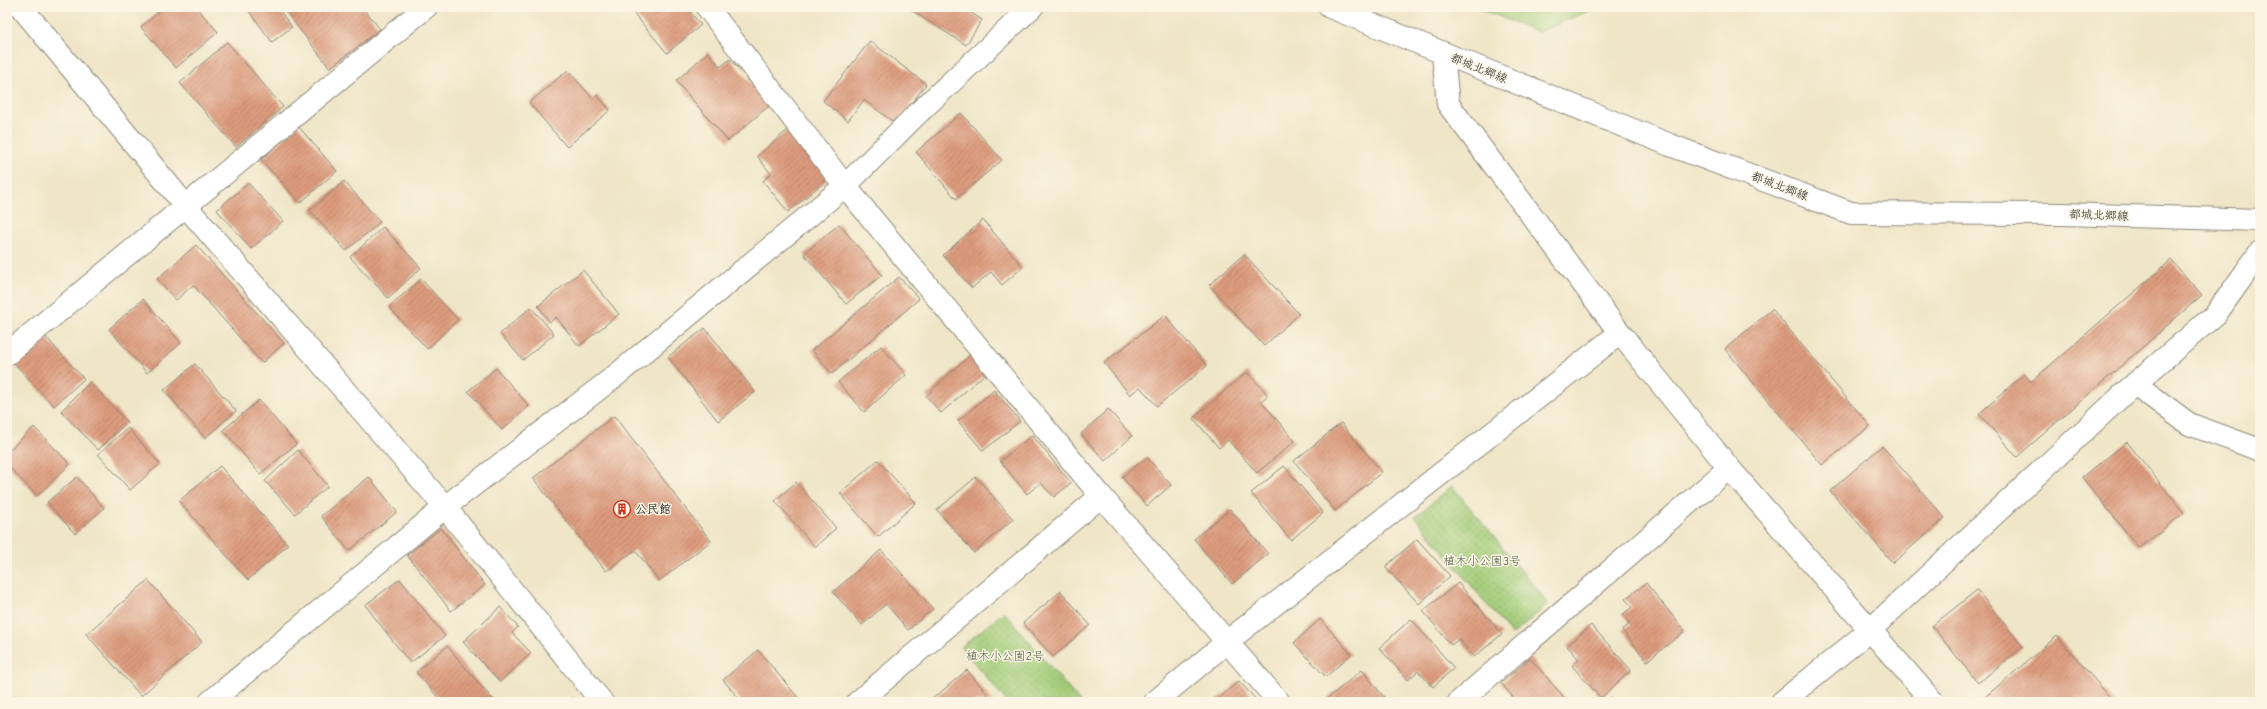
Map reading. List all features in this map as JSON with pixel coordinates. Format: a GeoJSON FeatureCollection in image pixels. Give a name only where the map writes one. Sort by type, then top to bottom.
{"type":"FeatureCollection","features":[{"type":"Feature","properties":{"kind":"street"},"geometry":{"type":"LineString","coordinates":[[21,7],[185,205],[445,507],[602,702]]}},
{"type":"Feature","properties":{"kind":"street"},"geometry":{"type":"LineString","coordinates":[[7,354],[185,205],[426,7]]}},
{"type":"Feature","properties":{"kind":"street"},"geometry":{"type":"LineString","coordinates":[[707,7],[845,186],[1101,496],[1228,641],[1279,702]]}},
{"type":"Feature","properties":{"kind":"street"},"geometry":{"type":"LineString","coordinates":[[210,702],[445,507],[614,376],[845,186],[918,114],[1032,7]]}},
{"type":"Feature","properties":{"kind":"street","name":"都城北郷線"},"geometry":{"type":"LineString","coordinates":[[1330,7],[1670,145],[1851,213],[2063,214],[2260,220]]}},
{"type":"Feature","properties":{"kind":"street"},"geometry":{"type":"LineString","coordinates":[[1443,54],[1448,104],[1620,333],[1728,468],[1933,702]]}},
{"type":"Feature","properties":{"kind":"street"},"geometry":{"type":"LineString","coordinates":[[1782,702],[1870,630],[2135,384],[2216,314],[2260,252]]}},
{"type":"Feature","properties":{"kind":"street"},"geometry":{"type":"LineString","coordinates":[[1155,702],[1228,641],[1620,333]]}},
{"type":"Feature","properties":{"kind":"street"},"geometry":{"type":"LineString","coordinates":[[2135,384],[2189,424],[2260,450]]}},
{"type":"Feature","properties":{"kind":"street"},"geometry":{"type":"LineString","coordinates":[[1459,702],[1728,468]]}},
{"type":"Feature","properties":{"kind":"street"},"geometry":{"type":"LineString","coordinates":[[858,702],[1101,496]]}},
{"type":"Feature","properties":{"kind":"green space"},"geometry":{"type":"Polygon","coordinates":[[[1476,7],[1593,7],[1591,10],[1538,32],[1476,7]]]}},
{"type":"Feature","properties":{"kind":"green space","name":"植木小公園3号"},"geometry":{"type":"Polygon","coordinates":[[[1452,486],[1549,604],[1512,635],[1415,517],[1452,486]]]}},
{"type":"Feature","properties":{"kind":"green space","name":"植木小公園2号"},"geometry":{"type":"Polygon","coordinates":[[[1004,612],[1080,702],[1007,702],[961,647],[1004,612]]]}},
{"type":"Feature","properties":{"kind":"building"},"geometry":{"type":"Polygon","coordinates":[[[164,7],[196,7],[218,32],[176,68],[141,27],[164,7]]]}},
{"type":"Feature","properties":{"kind":"building"},"geometry":{"type":"Polygon","coordinates":[[[246,7],[277,7],[292,27],[272,42],[246,7]]]}},
{"type":"Feature","properties":{"kind":"building"},"geometry":{"type":"Polygon","coordinates":[[[293,7],[362,7],[380,29],[330,68],[286,12],[293,7]]]}},
{"type":"Feature","properties":{"kind":"building"},"geometry":{"type":"Polygon","coordinates":[[[635,7],[686,7],[701,25],[667,53],[631,10],[635,7]]]}},
{"type":"Feature","properties":{"kind":"building"},"geometry":{"type":"Polygon","coordinates":[[[906,7],[963,7],[982,20],[966,45],[906,7]]]}},
{"type":"Feature","properties":{"kind":"building"},"geometry":{"type":"Polygon","coordinates":[[[870,41],[926,84],[896,124],[864,100],[848,121],[823,101],[870,41]]]}},
{"type":"Feature","properties":{"kind":"building"},"geometry":{"type":"Polygon","coordinates":[[[227,42],[283,107],[236,147],[180,83],[227,42]]]}},
{"type":"Feature","properties":{"kind":"building"},"geometry":{"type":"Polygon","coordinates":[[[708,52],[720,67],[730,59],[770,105],[728,141],[676,81],[708,52]]]}},
{"type":"Feature","properties":{"kind":"building"},"geometry":{"type":"Polygon","coordinates":[[[568,70],[593,99],[597,95],[610,110],[567,147],[529,103],[568,70]]]}},
{"type":"Feature","properties":{"kind":"building"},"geometry":{"type":"Polygon","coordinates":[[[961,113],[1002,160],[956,199],[916,152],[961,113]]]}},
{"type":"Feature","properties":{"kind":"building"},"geometry":{"type":"Polygon","coordinates":[[[298,126],[337,171],[300,203],[261,160],[298,126]]]}},
{"type":"Feature","properties":{"kind":"building"},"geometry":{"type":"Polygon","coordinates":[[[789,129],[829,178],[788,212],[763,181],[771,174],[757,156],[789,129]]]}},
{"type":"Feature","properties":{"kind":"building"},"geometry":{"type":"Polygon","coordinates":[[[344,181],[380,222],[346,251],[310,210],[344,181]]]}},
{"type":"Feature","properties":{"kind":"building"},"geometry":{"type":"Polygon","coordinates":[[[248,183],[283,221],[251,249],[217,210],[248,183]]]}},
{"type":"Feature","properties":{"kind":"building"},"geometry":{"type":"Polygon","coordinates":[[[983,220],[1023,267],[1002,285],[991,272],[972,288],[943,255],[983,220]]]}},
{"type":"Feature","properties":{"kind":"building"},"geometry":{"type":"Polygon","coordinates":[[[839,224],[882,275],[846,304],[804,254],[839,224]]]}},
{"type":"Feature","properties":{"kind":"building"},"geometry":{"type":"Polygon","coordinates":[[[383,227],[421,268],[388,298],[350,257],[383,227]]]}},
{"type":"Feature","properties":{"kind":"building"},"geometry":{"type":"Polygon","coordinates":[[[196,245],[284,343],[262,363],[193,285],[176,300],[157,279],[196,245]]]}},
{"type":"Feature","properties":{"kind":"building"},"geometry":{"type":"Polygon","coordinates":[[[1244,254],[1299,314],[1264,346],[1209,285],[1244,254]]]}},
{"type":"Feature","properties":{"kind":"building"},"geometry":{"type":"Polygon","coordinates":[[[2171,260],[2202,295],[2017,457],[1979,414],[2024,374],[2031,382],[2171,260]]]}},
{"type":"Feature","properties":{"kind":"building"},"geometry":{"type":"Polygon","coordinates":[[[583,270],[619,314],[579,346],[556,317],[550,322],[538,306],[583,270]]]}},
{"type":"Feature","properties":{"kind":"building"},"geometry":{"type":"Polygon","coordinates":[[[899,277],[919,299],[832,374],[812,350],[899,277]]]}},
{"type":"Feature","properties":{"kind":"building"},"geometry":{"type":"Polygon","coordinates":[[[421,279],[458,320],[427,349],[389,307],[421,279]]]}},
{"type":"Feature","properties":{"kind":"building"},"geometry":{"type":"Polygon","coordinates":[[[143,299],[181,343],[147,373],[109,329],[143,299]]]}},
{"type":"Feature","properties":{"kind":"building"},"geometry":{"type":"Polygon","coordinates":[[[531,307],[554,334],[523,360],[500,334],[531,307]]]}},
{"type":"Feature","properties":{"kind":"building"},"geometry":{"type":"Polygon","coordinates":[[[1772,309],[1870,426],[1822,465],[1725,349],[1772,309]]]}},
{"type":"Feature","properties":{"kind":"building"},"geometry":{"type":"Polygon","coordinates":[[[1165,315],[1207,366],[1157,406],[1140,387],[1130,395],[1104,363],[1165,315]]]}},
{"type":"Feature","properties":{"kind":"building"},"geometry":{"type":"Polygon","coordinates":[[[705,328],[755,392],[718,421],[668,357],[705,328]]]}},
{"type":"Feature","properties":{"kind":"building"},"geometry":{"type":"Polygon","coordinates":[[[44,335],[84,379],[54,406],[13,362],[44,335]]]}},
{"type":"Feature","properties":{"kind":"building"},"geometry":{"type":"Polygon","coordinates":[[[881,346],[906,375],[864,412],[838,382],[881,346]]]}},
{"type":"Feature","properties":{"kind":"building"},"geometry":{"type":"Polygon","coordinates":[[[970,355],[986,373],[941,413],[926,396],[970,355]]]}},
{"type":"Feature","properties":{"kind":"building"},"geometry":{"type":"Polygon","coordinates":[[[195,364],[236,411],[205,438],[164,390],[195,364]]]}},
{"type":"Feature","properties":{"kind":"building"},"geometry":{"type":"Polygon","coordinates":[[[496,368],[529,406],[502,430],[468,391],[496,368]]]}},
{"type":"Feature","properties":{"kind":"building"},"geometry":{"type":"Polygon","coordinates":[[[1247,372],[1268,395],[1261,401],[1295,441],[1257,473],[1228,440],[1219,448],[1193,418],[1247,372]]]}},
{"type":"Feature","properties":{"kind":"building"},"geometry":{"type":"Polygon","coordinates":[[[90,382],[127,422],[98,450],[61,411],[90,382]]]}},
{"type":"Feature","properties":{"kind":"building"},"geometry":{"type":"Polygon","coordinates":[[[994,390],[1020,421],[983,451],[958,421],[994,390]]]}},
{"type":"Feature","properties":{"kind":"building"},"geometry":{"type":"Polygon","coordinates":[[[259,400],[296,444],[260,474],[223,430],[259,400]]]}},
{"type":"Feature","properties":{"kind":"building"},"geometry":{"type":"Polygon","coordinates":[[[1108,409],[1132,436],[1105,461],[1081,434],[1108,409]]]}},
{"type":"Feature","properties":{"kind":"building","name":"公民館"},"geometry":{"type":"Polygon","coordinates":[[[614,416],[711,541],[659,581],[635,550],[606,571],[533,478],[614,416]]]}},
{"type":"Feature","properties":{"kind":"building"},"geometry":{"type":"Polygon","coordinates":[[[1341,423],[1382,472],[1335,511],[1294,461],[1341,423]]]}},
{"type":"Feature","properties":{"kind":"building"},"geometry":{"type":"Polygon","coordinates":[[[34,427],[70,464],[37,496],[7,465],[7,452],[34,427]]]}},
{"type":"Feature","properties":{"kind":"building"},"geometry":{"type":"Polygon","coordinates":[[[128,428],[160,464],[130,490],[98,454],[128,428]]]}},
{"type":"Feature","properties":{"kind":"building"},"geometry":{"type":"Polygon","coordinates":[[[1032,435],[1071,483],[1054,497],[1041,483],[1027,494],[1000,461],[1032,435]]]}},
{"type":"Feature","properties":{"kind":"building"},"geometry":{"type":"Polygon","coordinates":[[[2127,442],[2184,513],[2139,548],[2082,477],[2127,442]]]}},
{"type":"Feature","properties":{"kind":"building"},"geometry":{"type":"Polygon","coordinates":[[[1882,446],[1945,518],[1893,563],[1830,491],[1882,446]]]}},
{"type":"Feature","properties":{"kind":"building"},"geometry":{"type":"Polygon","coordinates":[[[298,450],[328,486],[295,514],[265,481],[298,450]]]}},
{"type":"Feature","properties":{"kind":"building"},"geometry":{"type":"Polygon","coordinates":[[[1147,457],[1171,485],[1147,506],[1122,477],[1147,457]]]}},
{"type":"Feature","properties":{"kind":"building"},"geometry":{"type":"Polygon","coordinates":[[[878,460],[916,503],[878,537],[840,493],[878,460]]]}},
{"type":"Feature","properties":{"kind":"building"},"geometry":{"type":"Polygon","coordinates":[[[220,466],[288,545],[248,580],[179,501],[220,466]]]}},
{"type":"Feature","properties":{"kind":"building"},"geometry":{"type":"Polygon","coordinates":[[[1284,466],[1323,513],[1291,540],[1251,493],[1284,466]]]}},
{"type":"Feature","properties":{"kind":"building"},"geometry":{"type":"Polygon","coordinates":[[[77,477],[104,508],[75,534],[47,502],[77,477]]]}},
{"type":"Feature","properties":{"kind":"building"},"geometry":{"type":"Polygon","coordinates":[[[369,477],[397,512],[349,551],[321,516],[369,477]]]}},
{"type":"Feature","properties":{"kind":"building"},"geometry":{"type":"Polygon","coordinates":[[[976,477],[1013,519],[974,553],[937,510],[976,477]]]}},
{"type":"Feature","properties":{"kind":"building"},"geometry":{"type":"Polygon","coordinates":[[[796,482],[836,528],[815,547],[775,501],[796,482]]]}},
{"type":"Feature","properties":{"kind":"building"},"geometry":{"type":"Polygon","coordinates":[[[1230,509],[1268,554],[1232,584],[1194,539],[1230,509]]]}},
{"type":"Feature","properties":{"kind":"building"},"geometry":{"type":"Polygon","coordinates":[[[441,528],[485,585],[451,611],[407,555],[441,528]]]}},
{"type":"Feature","properties":{"kind":"building"},"geometry":{"type":"Polygon","coordinates":[[[1417,539],[1450,576],[1419,604],[1385,567],[1417,539]]]}},
{"type":"Feature","properties":{"kind":"building"},"geometry":{"type":"Polygon","coordinates":[[[881,550],[933,609],[908,630],[886,604],[862,625],[833,592],[881,550]]]}},
{"type":"Feature","properties":{"kind":"building"},"geometry":{"type":"Polygon","coordinates":[[[400,579],[445,636],[410,663],[365,605],[400,579]]]}},
{"type":"Feature","properties":{"kind":"building"},"geometry":{"type":"Polygon","coordinates":[[[148,580],[202,642],[141,696],[86,634],[148,580]]]}},
{"type":"Feature","properties":{"kind":"building"},"geometry":{"type":"Polygon","coordinates":[[[1458,583],[1502,634],[1474,657],[1459,639],[1451,645],[1423,611],[1458,583]]]}},
{"type":"Feature","properties":{"kind":"building"},"geometry":{"type":"Polygon","coordinates":[[[1646,583],[1685,631],[1647,661],[1622,630],[1630,624],[1622,615],[1632,607],[1625,599],[1646,583]]]}},
{"type":"Feature","properties":{"kind":"building"},"geometry":{"type":"Polygon","coordinates":[[[1977,590],[2023,647],[1978,683],[1932,626],[1977,590]]]}},
{"type":"Feature","properties":{"kind":"building"},"geometry":{"type":"Polygon","coordinates":[[[1061,591],[1090,625],[1053,657],[1023,623],[1061,591]]]}},
{"type":"Feature","properties":{"kind":"building"},"geometry":{"type":"Polygon","coordinates":[[[500,607],[518,627],[512,633],[531,653],[500,682],[463,642],[500,607]]]}},
{"type":"Feature","properties":{"kind":"building"},"geometry":{"type":"Polygon","coordinates":[[[1320,619],[1351,654],[1326,677],[1294,643],[1320,619]]]}},
{"type":"Feature","properties":{"kind":"building"},"geometry":{"type":"Polygon","coordinates":[[[1411,619],[1454,668],[1433,687],[1418,671],[1408,680],[1379,648],[1411,619]]]}},
{"type":"Feature","properties":{"kind":"building"},"geometry":{"type":"Polygon","coordinates":[[[1591,625],[1631,670],[1601,698],[1572,666],[1579,659],[1567,646],[1591,625]]]}},
{"type":"Feature","properties":{"kind":"building"},"geometry":{"type":"Polygon","coordinates":[[[2057,636],[2114,702],[1989,702],[1985,697],[2057,636]]]}},
{"type":"Feature","properties":{"kind":"building"},"geometry":{"type":"Polygon","coordinates":[[[447,646],[495,702],[442,702],[416,672],[447,646]]]}},
{"type":"Feature","properties":{"kind":"building"},"geometry":{"type":"Polygon","coordinates":[[[758,650],[800,700],[798,702],[742,702],[723,680],[758,650]]]}},
{"type":"Feature","properties":{"kind":"building"},"geometry":{"type":"Polygon","coordinates":[[[1530,658],[1568,702],[1517,702],[1501,683],[1530,658]]]}},
{"type":"Feature","properties":{"kind":"building"},"geometry":{"type":"Polygon","coordinates":[[[967,670],[994,702],[930,701],[967,670]]]}},
{"type":"Feature","properties":{"kind":"building"},"geometry":{"type":"Polygon","coordinates":[[[1362,670],[1388,702],[1323,702],[1362,670]]]}},
{"type":"Feature","properties":{"kind":"building"},"geometry":{"type":"Polygon","coordinates":[[[1239,681],[1258,702],[1215,702],[1239,681]]]}},
{"type":"Feature","properties":{"kind":"building"},"geometry":{"type":"Polygon","coordinates":[[[573,697],[578,702],[568,702],[573,697]]]}},
{"type":"Feature","properties":{"kind":"building"},"geometry":{"type":"Polygon","coordinates":[[[1611,697],[1616,702],[1605,702],[1611,697]]]}},
{"type":"Feature","properties":{"kind":"place","name":"公民館"},"geometry":{"type":"Point","coordinates":[622,509]}}]}
